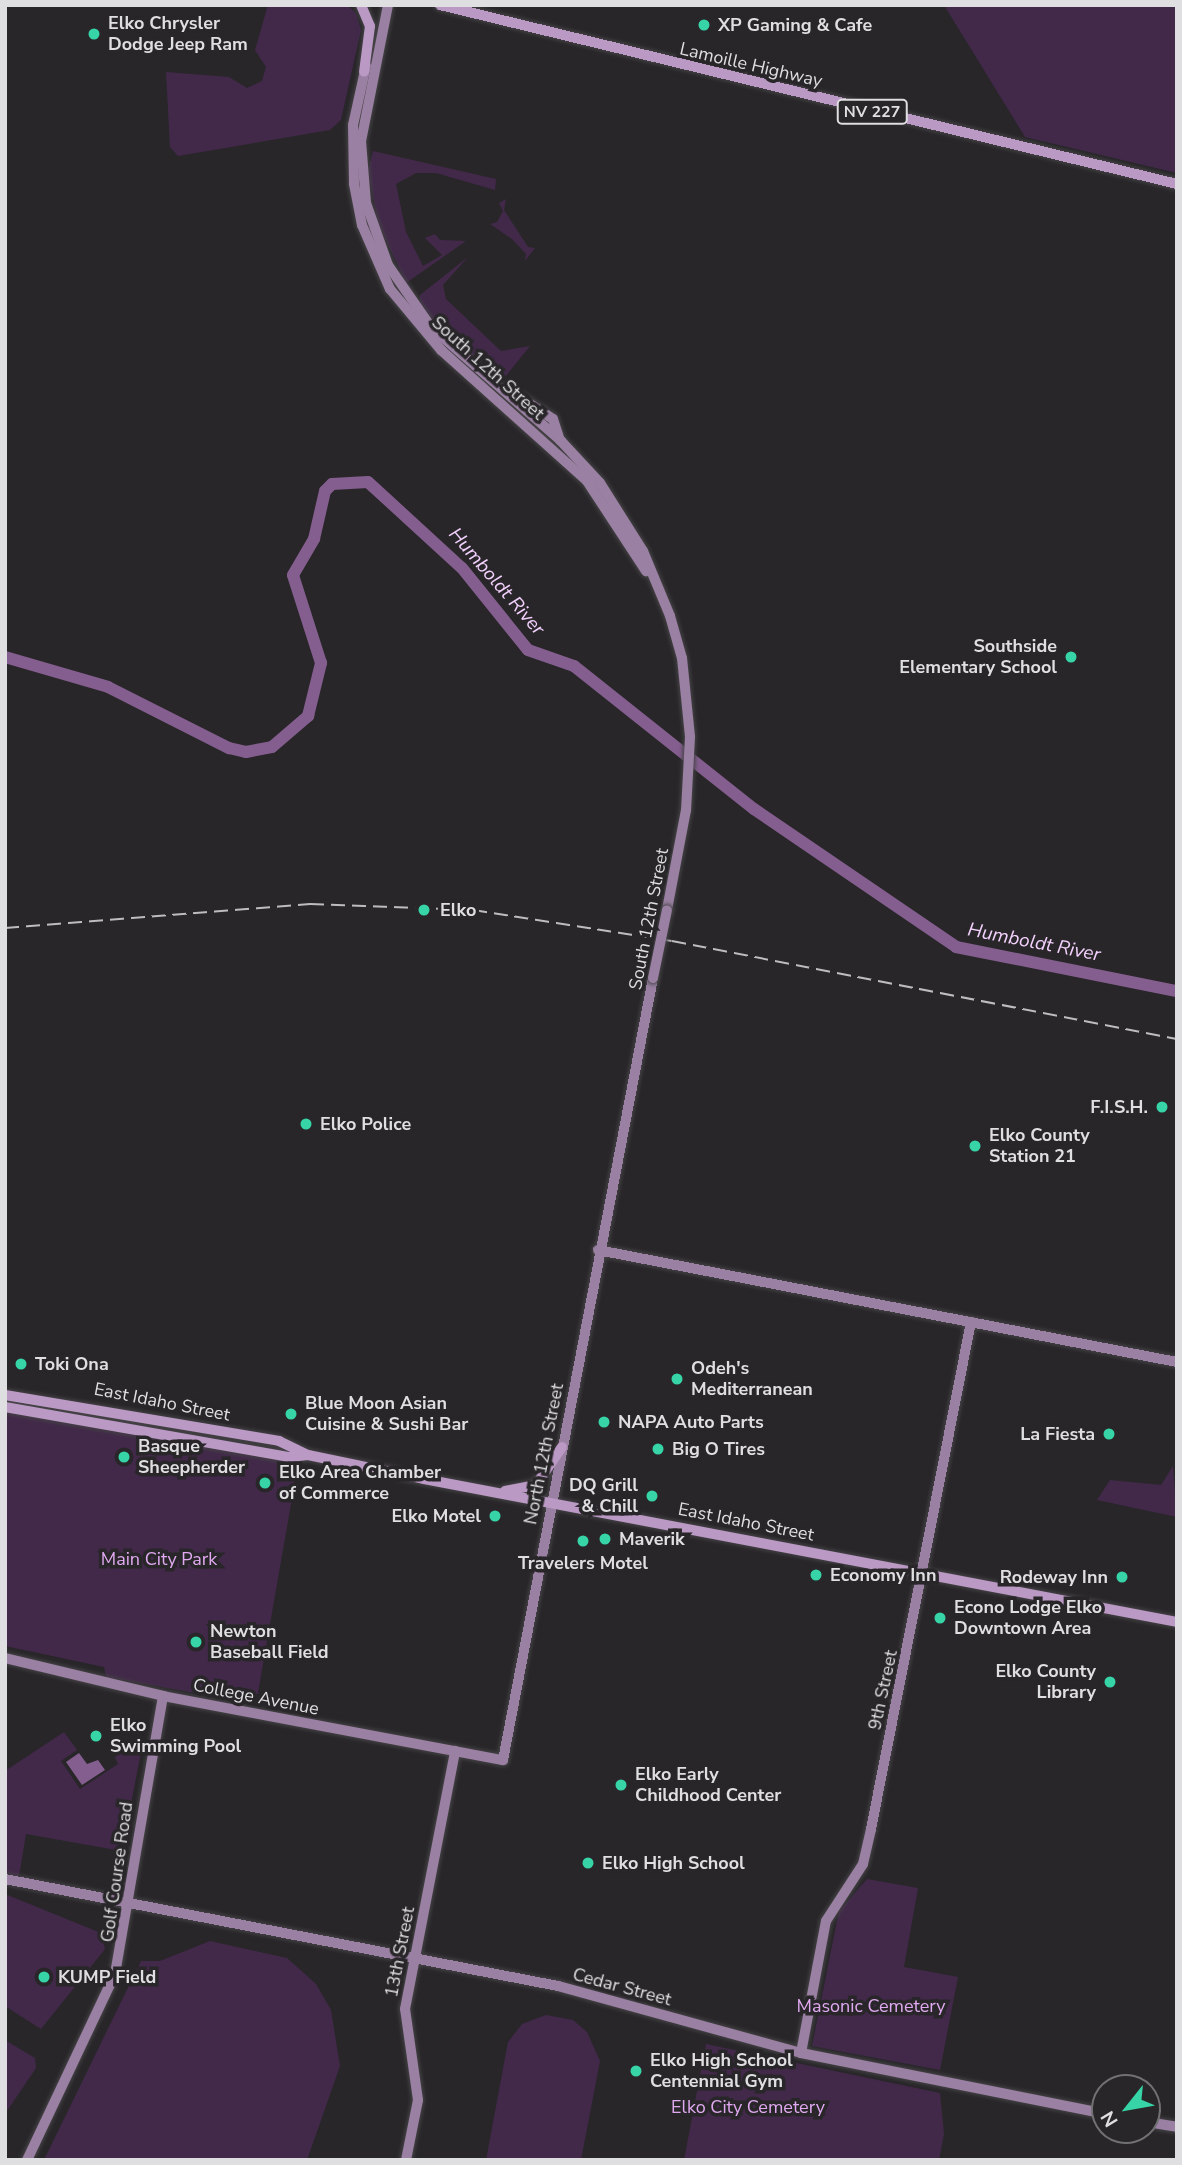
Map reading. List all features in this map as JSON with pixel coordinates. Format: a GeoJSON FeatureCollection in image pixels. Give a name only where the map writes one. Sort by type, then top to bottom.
{"type":"FeatureCollection","features":[{"type":"Feature","properties":{"kind":"main road"},"geometry":{"type":"LineString","coordinates":[[360,5],[370,26],[364,72]]}},
{"type":"Feature","properties":{"kind":"main road","name":"Lamoille Highway"},"geometry":{"type":"LineString","coordinates":[[440,5],[1177,184]]}},
{"type":"Feature","properties":{"kind":"main road","name":"East Idaho Street"},"geometry":{"type":"LineString","coordinates":[[5,1395],[279,1441],[308,1455]]}},
{"type":"Feature","properties":{"kind":"main road","name":"East Idaho Street"},"geometry":{"type":"LineString","coordinates":[[5,1408],[308,1455],[496,1493],[921,1569],[1177,1622]]}},
{"type":"Feature","properties":{"kind":"main road"},"geometry":{"type":"LineString","coordinates":[[496,1493],[536,1485],[562,1447]]}},
{"type":"Feature","properties":{"kind":"street","name":"South 12th Street"},"geometry":{"type":"LineString","coordinates":[[383,5],[364,72],[353,125],[354,184],[378,267],[398,302],[434,343],[557,450],[601,498],[655,586],[685,687]]}},
{"type":"Feature","properties":{"kind":"street","name":"South 12th Street"},"geometry":{"type":"LineString","coordinates":[[388,5],[362,126],[369,216],[405,296],[442,339],[561,441],[600,484],[643,551],[674,628],[685,687],[686,810],[618,1155]]}},
{"type":"Feature","properties":{"kind":"street","name":"North 12th Street"},"geometry":{"type":"LineString","coordinates":[[503,1760],[618,1155]]}},
{"type":"Feature","properties":{"kind":"street"},"geometry":{"type":"LineString","coordinates":[[598,1250],[1177,1362]]}},
{"type":"Feature","properties":{"kind":"street","name":"9th Street"},"geometry":{"type":"LineString","coordinates":[[801,2053],[826,1921],[863,1864],[971,1322]]}},
{"type":"Feature","properties":{"kind":"street","name":"College Avenue"},"geometry":{"type":"LineString","coordinates":[[5,1658],[163,1696],[503,1760]]}},
{"type":"Feature","properties":{"kind":"street","name":"Golf Course Road"},"geometry":{"type":"LineString","coordinates":[[27,2160],[109,1992],[127,1906],[163,1696]]}},
{"type":"Feature","properties":{"kind":"street","name":"13th Street"},"geometry":{"type":"LineString","coordinates":[[406,2160],[418,2100],[406,2033],[415,1960],[455,1751]]}},
{"type":"Feature","properties":{"kind":"street","name":"Cedar Street"},"geometry":{"type":"LineString","coordinates":[[5,1879],[127,1906],[624,2001],[801,2053],[1091,2111]]}},
{"type":"Feature","properties":{"kind":"green space"},"geometry":{"type":"Polygon","coordinates":[[[268,5],[347,5],[356,13],[361,30],[341,120],[330,130],[178,156],[170,147],[166,72],[229,77],[247,88],[262,81],[266,67],[255,50],[268,5]]]}},
{"type":"Feature","properties":{"kind":"green space"},"geometry":{"type":"Polygon","coordinates":[[[944,5],[1177,5],[1177,173],[1025,137],[944,5]]]}},
{"type":"Feature","properties":{"kind":"green space"},"geometry":{"type":"Polygon","coordinates":[[[373,151],[496,179],[495,190],[436,173],[416,173],[396,184],[406,232],[423,266],[442,255],[425,238],[435,234],[440,240],[466,241],[406,283],[378,223],[368,170],[373,151]]]}},
{"type":"Feature","properties":{"kind":"green space"},"geometry":{"type":"Polygon","coordinates":[[[506,199],[504,210],[528,247],[535,248],[525,261],[526,254],[512,239],[490,224],[497,222],[503,211],[499,203],[506,199]]]}},
{"type":"Feature","properties":{"kind":"green space"},"geometry":{"type":"Polygon","coordinates":[[[468,257],[443,285],[446,299],[501,351],[530,346],[501,382],[420,307],[420,295],[468,257]]]}},
{"type":"Feature","properties":{"kind":"green space","name":"Main City Park"},"geometry":{"type":"Polygon","coordinates":[[[5,1412],[298,1464],[256,1704],[106,1677],[104,1667],[5,1646],[5,1412]]]}},
{"type":"Feature","properties":{"kind":"green space"},"geometry":{"type":"Polygon","coordinates":[[[1173,1466],[1177,1517],[1097,1500],[1110,1480],[1161,1485],[1173,1466]]]}},
{"type":"Feature","properties":{"kind":"green space"},"geometry":{"type":"Polygon","coordinates":[[[64,1732],[77,1750],[61,1761],[80,1789],[118,1764],[115,1757],[133,1745],[142,1747],[122,1851],[26,1834],[19,1876],[5,1873],[5,1771],[64,1732]]]}},
{"type":"Feature","properties":{"kind":"green space","name":"Masonic Cemetery"},"geometry":{"type":"Polygon","coordinates":[[[867,1879],[918,1888],[904,1967],[958,1977],[940,2070],[812,2046],[839,1911],[867,1879]]]}},
{"type":"Feature","properties":{"kind":"green space","name":"KUMP Field"},"geometry":{"type":"Polygon","coordinates":[[[5,1894],[101,1933],[105,1949],[41,2029],[5,2006],[5,1894]]]}},
{"type":"Feature","properties":{"kind":"green space"},"geometry":{"type":"Polygon","coordinates":[[[210,1941],[287,1958],[316,1984],[331,2010],[340,2066],[307,2160],[44,2160],[141,1961],[160,1961],[210,1941]]]}},
{"type":"Feature","properties":{"kind":"green space"},"geometry":{"type":"Polygon","coordinates":[[[546,2015],[573,2020],[587,2032],[600,2061],[581,2160],[486,2160],[508,2042],[522,2024],[546,2015]]]}},
{"type":"Feature","properties":{"kind":"green space"},"geometry":{"type":"Polygon","coordinates":[[[5,2040],[35,2058],[36,2068],[5,2114],[5,2040]]]}},
{"type":"Feature","properties":{"kind":"green space","name":"Elko City Cemetery"},"geometry":{"type":"Polygon","coordinates":[[[706,2044],[940,2093],[944,2134],[939,2160],[684,2160],[706,2044]]]}},
{"type":"Feature","properties":{"kind":"shaded area"},"geometry":{"type":"Polygon","coordinates":[[[79,1753],[87,1764],[98,1760],[105,1770],[82,1785],[66,1762],[79,1753]]]}},
{"type":"Feature","properties":{"kind":"waterway","name":"Humboldt River"},"geometry":{"type":"LineString","coordinates":[[5,657],[108,687],[229,748],[246,752],[272,747],[308,716],[321,663],[293,575],[314,539],[325,491],[332,484],[368,482],[462,568],[528,650],[574,666],[754,809],[956,947],[1177,991]]}},
{"type":"Feature","properties":{"kind":"railway"},"geometry":{"type":"LineString","coordinates":[[5,928],[310,904],[473,910],[672,941],[1177,1039]]}},
{"type":"Feature","properties":{"kind":"place","name":"XP Gaming & Cafe"},"geometry":{"type":"Point","coordinates":[704,25]}},
{"type":"Feature","properties":{"kind":"place","name":"Elko Chrysler Dodge Jeep Ram"},"geometry":{"type":"Point","coordinates":[94,34]}},
{"type":"Feature","properties":{"kind":"place","name":"Southside Elementary School"},"geometry":{"type":"Point","coordinates":[1071,657]}},
{"type":"Feature","properties":{"kind":"place","name":"Elko"},"geometry":{"type":"Point","coordinates":[424,910]}},
{"type":"Feature","properties":{"kind":"place","name":"F.I.S.H."},"geometry":{"type":"Point","coordinates":[1162,1107]}},
{"type":"Feature","properties":{"kind":"place","name":"Elko Police"},"geometry":{"type":"Point","coordinates":[306,1124]}},
{"type":"Feature","properties":{"kind":"place","name":"Elko County Station 21"},"geometry":{"type":"Point","coordinates":[975,1146]}},
{"type":"Feature","properties":{"kind":"place","name":"Toki Ona"},"geometry":{"type":"Point","coordinates":[21,1364]}},
{"type":"Feature","properties":{"kind":"place","name":"Odeh's Mediterranean"},"geometry":{"type":"Point","coordinates":[677,1379]}},
{"type":"Feature","properties":{"kind":"place","name":"Blue Moon Asian Cuisine & Sushi Bar"},"geometry":{"type":"Point","coordinates":[291,1414]}},
{"type":"Feature","properties":{"kind":"place","name":"NAPA Auto Parts"},"geometry":{"type":"Point","coordinates":[604,1422]}},
{"type":"Feature","properties":{"kind":"place","name":"La Fiesta"},"geometry":{"type":"Point","coordinates":[1109,1434]}},
{"type":"Feature","properties":{"kind":"place","name":"Big O Tires"},"geometry":{"type":"Point","coordinates":[658,1449]}},
{"type":"Feature","properties":{"kind":"place","name":"Basque Sheepherder"},"geometry":{"type":"Point","coordinates":[124,1457]}},
{"type":"Feature","properties":{"kind":"place","name":"Elko Area Chamber of Commerce"},"geometry":{"type":"Point","coordinates":[265,1483]}},
{"type":"Feature","properties":{"kind":"place","name":"DQ Grill & Chill"},"geometry":{"type":"Point","coordinates":[652,1496]}},
{"type":"Feature","properties":{"kind":"place","name":"Elko Motel"},"geometry":{"type":"Point","coordinates":[495,1516]}},
{"type":"Feature","properties":{"kind":"place","name":"Maverik"},"geometry":{"type":"Point","coordinates":[605,1539]}},
{"type":"Feature","properties":{"kind":"place","name":"Travelers Motel"},"geometry":{"type":"Point","coordinates":[583,1541]}},
{"type":"Feature","properties":{"kind":"place","name":"Economy Inn"},"geometry":{"type":"Point","coordinates":[816,1575]}},
{"type":"Feature","properties":{"kind":"place","name":"Rodeway Inn"},"geometry":{"type":"Point","coordinates":[1122,1577]}},
{"type":"Feature","properties":{"kind":"place","name":"Econo Lodge Elko Downtown Area"},"geometry":{"type":"Point","coordinates":[940,1618]}},
{"type":"Feature","properties":{"kind":"place","name":"Newton Baseball Field"},"geometry":{"type":"Point","coordinates":[196,1642]}},
{"type":"Feature","properties":{"kind":"place","name":"Elko County Library"},"geometry":{"type":"Point","coordinates":[1110,1682]}},
{"type":"Feature","properties":{"kind":"place","name":"Elko Swimming Pool"},"geometry":{"type":"Point","coordinates":[96,1736]}},
{"type":"Feature","properties":{"kind":"place","name":"Elko Early Childhood Center"},"geometry":{"type":"Point","coordinates":[621,1785]}},
{"type":"Feature","properties":{"kind":"place","name":"Elko High School"},"geometry":{"type":"Point","coordinates":[588,1863]}},
{"type":"Feature","properties":{"kind":"place","name":"KUMP Field"},"geometry":{"type":"Point","coordinates":[44,1977]}},
{"type":"Feature","properties":{"kind":"place","name":"Elko High School Centennial Gym"},"geometry":{"type":"Point","coordinates":[636,2071]}}]}
